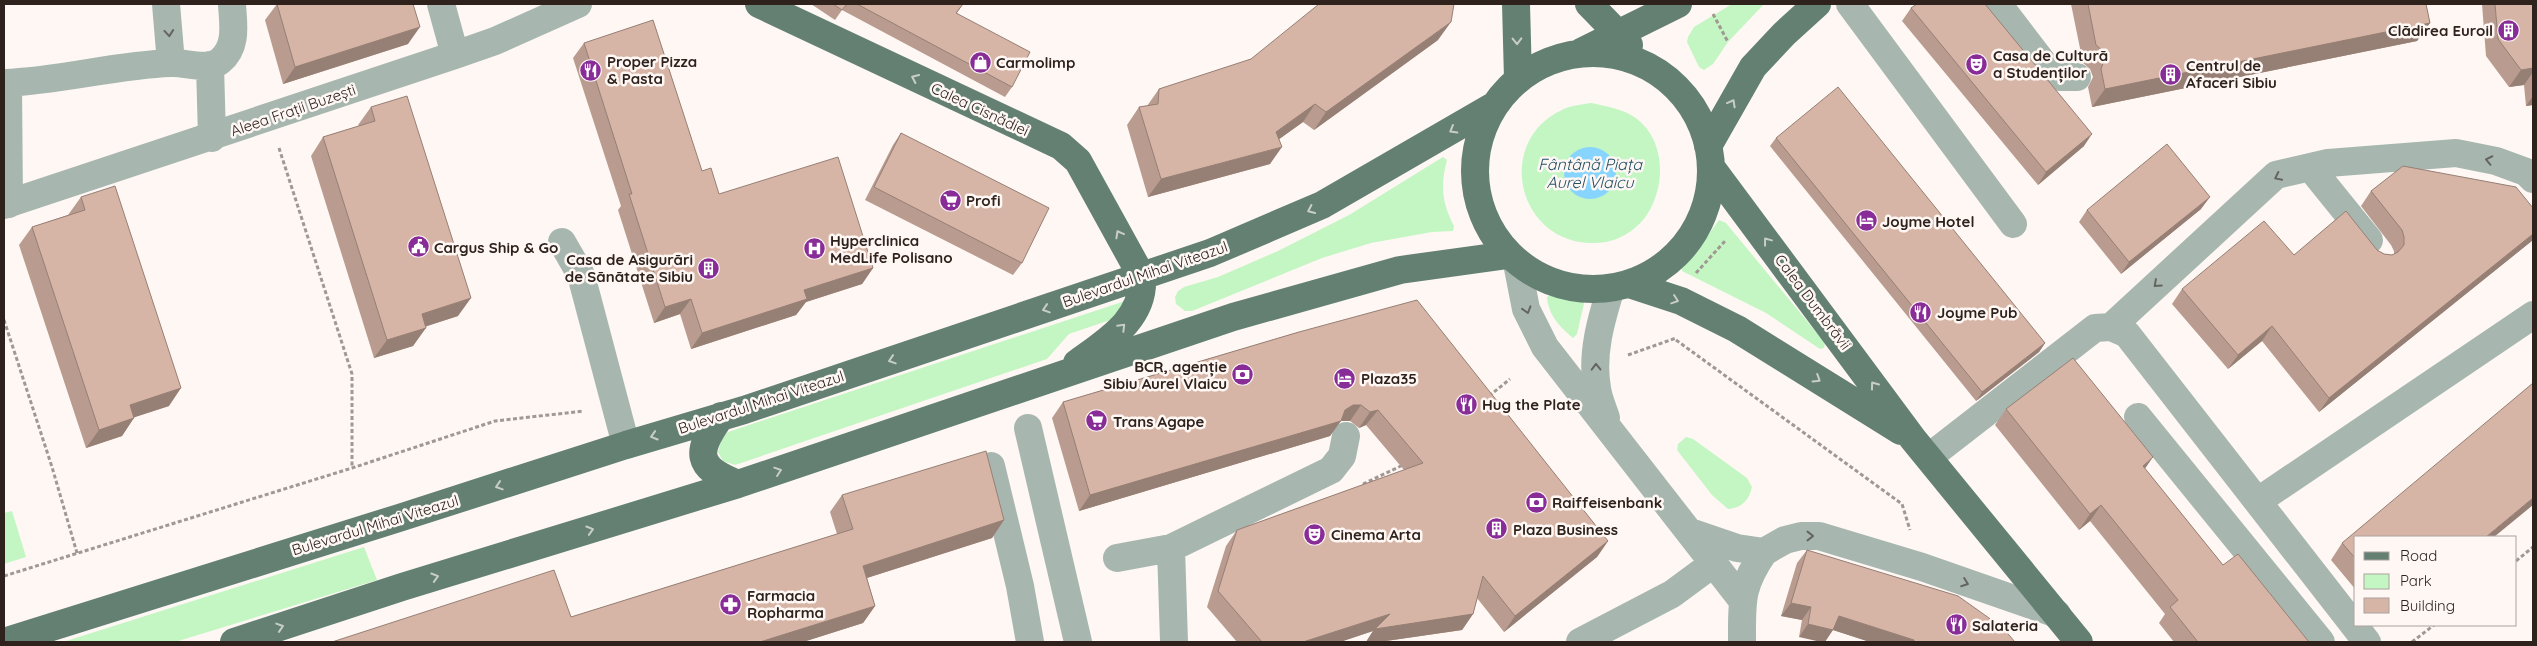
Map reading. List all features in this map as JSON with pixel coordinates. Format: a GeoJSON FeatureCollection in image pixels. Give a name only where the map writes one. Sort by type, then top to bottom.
{"type":"FeatureCollection","features":[{"type":"Feature","properties":{"kind":"main road","name":"Calea Cisnădiei"},"geometry":{"type":"LineString","coordinates":[[759,4],[1061,146],[1078,161],[1142,277]]}},
{"type":"Feature","properties":{"kind":"main road"},"geometry":{"type":"LineString","coordinates":[[1516,4],[1518,79]]}},
{"type":"Feature","properties":{"kind":"main road"},"geometry":{"type":"LineString","coordinates":[[1589,4],[1646,65]]}},
{"type":"Feature","properties":{"kind":"main road"},"geometry":{"type":"LineString","coordinates":[[1577,53],[1601,53],[1624,57],[1646,65],[1664,76],[1680,90],[1692,107],[1702,126],[1710,156],[1710,189],[1705,210],[1696,230],[1667,264],[1649,276],[1620,286],[1591,290],[1571,288],[1533,274],[1513,259],[1494,237],[1483,217],[1476,194],[1474,171],[1476,148],[1483,125],[1495,105],[1518,79],[1536,67],[1556,58],[1577,53],[1678,4]]}},
{"type":"Feature","properties":{"kind":"main road"},"geometry":{"type":"LineString","coordinates":[[1710,156],[1753,67],[1784,34],[1817,4]]}},
{"type":"Feature","properties":{"kind":"main road","name":"Bulevardul Mihai Viteazul"},"geometry":{"type":"LineString","coordinates":[[4,642],[399,518],[626,444],[721,416],[1142,277],[1219,249],[1322,205],[1495,105]]}},
{"type":"Feature","properties":{"kind":"main road","name":"Calea Dumbrăvii"},"geometry":{"type":"LineString","coordinates":[[1710,156],[1921,448],[2079,642]]}},
{"type":"Feature","properties":{"kind":"main road"},"geometry":{"type":"LineString","coordinates":[[234,642],[402,587],[738,484],[1233,317],[1400,270],[1513,259]]}},
{"type":"Feature","properties":{"kind":"main road"},"geometry":{"type":"LineString","coordinates":[[1055,378],[1122,328],[1141,302],[1142,277]]}},
{"type":"Feature","properties":{"kind":"main road","name":"Calea Dumbrăvii"},"geometry":{"type":"LineString","coordinates":[[1620,286],[1680,301],[1737,329],[1921,448]]}},
{"type":"Feature","properties":{"kind":"main road"},"geometry":{"type":"LineString","coordinates":[[721,416],[707,435],[702,450],[703,456],[705,462],[720,477],[738,484]]}},
{"type":"Feature","properties":{"kind":"street"},"geometry":{"type":"LineString","coordinates":[[166,4],[172,63]]}},
{"type":"Feature","properties":{"kind":"street"},"geometry":{"type":"LineString","coordinates":[[7,205],[6,83],[172,63],[210,65],[220,61],[231,47],[234,37],[232,4]]}},
{"type":"Feature","properties":{"kind":"street","name":"Aleea Frații Buzești"},"geometry":{"type":"LineString","coordinates":[[7,205],[212,138],[495,41],[578,4]]}},
{"type":"Feature","properties":{"kind":"street"},"geometry":{"type":"LineString","coordinates":[[1850,4],[2012,224]]}},
{"type":"Feature","properties":{"kind":"street"},"geometry":{"type":"LineString","coordinates":[[1998,4],[2047,68],[2059,77],[2077,77]]}},
{"type":"Feature","properties":{"kind":"street"},"geometry":{"type":"LineString","coordinates":[[442,5],[455,55]]}},
{"type":"Feature","properties":{"kind":"street"},"geometry":{"type":"LineString","coordinates":[[210,65],[212,138]]}},
{"type":"Feature","properties":{"kind":"street"},"geometry":{"type":"LineString","coordinates":[[2111,327],[2276,175],[2328,163],[2456,153],[2496,161],[2526,172],[2533,179]]}},
{"type":"Feature","properties":{"kind":"street"},"geometry":{"type":"LineString","coordinates":[[2310,167],[2379,254]]}},
{"type":"Feature","properties":{"kind":"street"},"geometry":{"type":"LineString","coordinates":[[562,242],[581,275],[626,444]]}},
{"type":"Feature","properties":{"kind":"street"},"geometry":{"type":"LineString","coordinates":[[1513,259],[1526,309],[1532,324],[1561,369],[1742,600]]}},
{"type":"Feature","properties":{"kind":"street"},"geometry":{"type":"LineString","coordinates":[[1610,431],[1597,388],[1595,363],[1600,323],[1620,286]]}},
{"type":"Feature","properties":{"kind":"street"},"geometry":{"type":"LineString","coordinates":[[2258,501],[2533,314]]}},
{"type":"Feature","properties":{"kind":"street"},"geometry":{"type":"LineString","coordinates":[[1921,448],[2095,328],[2111,327],[2127,334],[2366,642]]}},
{"type":"Feature","properties":{"kind":"street"},"geometry":{"type":"LineString","coordinates":[[2138,417],[2321,642]]}},
{"type":"Feature","properties":{"kind":"street"},"geometry":{"type":"LineString","coordinates":[[1028,428],[1078,642]]}},
{"type":"Feature","properties":{"kind":"street"},"geometry":{"type":"LineString","coordinates":[[1117,558],[1171,548],[1331,470],[1342,456],[1346,436]]}},
{"type":"Feature","properties":{"kind":"street"},"geometry":{"type":"LineString","coordinates":[[990,466],[1020,586],[1030,642]]}},
{"type":"Feature","properties":{"kind":"street"},"geometry":{"type":"LineString","coordinates":[[1690,532],[1737,548],[1764,552]]}},
{"type":"Feature","properties":{"kind":"street"},"geometry":{"type":"LineString","coordinates":[[1742,642],[1742,600],[1747,580],[1764,552],[1785,540],[1801,536],[1818,536],[1922,567],[2057,614]]}},
{"type":"Feature","properties":{"kind":"street"},"geometry":{"type":"LineString","coordinates":[[1171,548],[1174,642]]}},
{"type":"Feature","properties":{"kind":"street"},"geometry":{"type":"LineString","coordinates":[[1580,642],[1672,594],[1714,564]]}},
{"type":"Feature","properties":{"kind":"path"},"geometry":{"type":"LineString","coordinates":[[1713,14],[1728,42]]}},
{"type":"Feature","properties":{"kind":"path"},"geometry":{"type":"LineString","coordinates":[[270,118],[352,374],[352,468]]}},
{"type":"Feature","properties":{"kind":"path"},"geometry":{"type":"LineString","coordinates":[[1694,276],[1726,240]]}},
{"type":"Feature","properties":{"kind":"path"},"geometry":{"type":"LineString","coordinates":[[4,320],[52,467],[77,553]]}},
{"type":"Feature","properties":{"kind":"path"},"geometry":{"type":"LineString","coordinates":[[1675,331],[1676,340],[1902,504],[1922,567]]}},
{"type":"Feature","properties":{"kind":"path"},"geometry":{"type":"LineString","coordinates":[[1622,357],[1676,340]]}},
{"type":"Feature","properties":{"kind":"path"},"geometry":{"type":"LineString","coordinates":[[1487,398],[1510,379]]}},
{"type":"Feature","properties":{"kind":"path"},"geometry":{"type":"LineString","coordinates":[[4,576],[352,468],[495,421],[615,408]]}},
{"type":"Feature","properties":{"kind":"path"},"geometry":{"type":"LineString","coordinates":[[1361,485],[1402,466],[1410,460]]}},
{"type":"Feature","properties":{"kind":"path"},"geometry":{"type":"LineString","coordinates":[[2517,560],[2533,548]]}},
{"type":"Feature","properties":{"kind":"path"},"geometry":{"type":"LineString","coordinates":[[2412,642],[2433,626]]}},
{"type":"Feature","properties":{"kind":"green space"},"geometry":{"type":"Polygon","coordinates":[[[1732,4],[1764,4],[1728,42],[1713,64],[1704,70],[1699,67],[1687,42],[1688,37],[1694,27],[1732,4]]]}},
{"type":"Feature","properties":{"kind":"green space"},"geometry":{"type":"Polygon","coordinates":[[[1591,103],[1631,115],[1642,124],[1651,134],[1659,160],[1660,174],[1658,187],[1654,201],[1645,218],[1630,232],[1606,242],[1576,241],[1552,231],[1534,213],[1524,191],[1522,166],[1528,143],[1544,122],[1569,107],[1591,103]]]}},
{"type":"Feature","properties":{"kind":"green space"},"geometry":{"type":"Polygon","coordinates":[[[1443,157],[1447,160],[1443,178],[1443,194],[1454,226],[1453,231],[1432,232],[1371,243],[1322,258],[1192,311],[1185,311],[1176,304],[1175,297],[1178,291],[1184,287],[1218,277],[1278,251],[1349,215],[1443,157]]]}},
{"type":"Feature","properties":{"kind":"green space"},"geometry":{"type":"Polygon","coordinates":[[[1719,220],[1726,223],[1825,343],[1824,348],[1820,349],[1766,313],[1682,271],[1681,265],[1701,245],[1719,220]]]}},
{"type":"Feature","properties":{"kind":"green space"},"geometry":{"type":"Polygon","coordinates":[[[1556,290],[1585,299],[1577,334],[1573,338],[1560,325],[1550,310],[1547,297],[1556,290]]]}},
{"type":"Feature","properties":{"kind":"green space"},"geometry":{"type":"Polygon","coordinates":[[[1125,301],[1113,319],[1069,334],[1047,359],[735,465],[723,461],[718,452],[722,437],[728,432],[1125,301]]]}},
{"type":"Feature","properties":{"kind":"green space"},"geometry":{"type":"Polygon","coordinates":[[[1686,437],[1693,439],[1747,478],[1752,487],[1749,496],[1741,505],[1728,509],[1712,495],[1677,450],[1678,444],[1686,437]]]}},
{"type":"Feature","properties":{"kind":"green space"},"geometry":{"type":"Polygon","coordinates":[[[12,511],[26,557],[4,564],[4,513],[12,511]]]}},
{"type":"Feature","properties":{"kind":"green space"},"geometry":{"type":"Polygon","coordinates":[[[364,547],[377,580],[175,642],[63,642],[364,547]]]}},
{"type":"Feature","properties":{"kind":"water","name":"Fântână Piața Aurel Vlaicu"},"geometry":{"type":"Polygon","coordinates":[[[1585,147],[1595,147],[1609,154],[1616,168],[1616,178],[1609,192],[1595,199],[1585,199],[1575,195],[1568,188],[1564,178],[1564,168],[1568,158],[1575,151],[1585,147]]]}},
{"type":"Feature","properties":{"kind":"building"},"geometry":{"type":"Polygon","coordinates":[[[277,4],[413,4],[420,27],[295,67],[277,4]]]}},
{"type":"Feature","properties":{"kind":"building"},"geometry":{"type":"Polygon","coordinates":[[[833,4],[847,4],[842,10],[833,4]]]}},
{"type":"Feature","properties":{"kind":"building"},"geometry":{"type":"Polygon","coordinates":[[[857,4],[963,4],[956,13],[1030,52],[1012,87],[857,4]]]}},
{"type":"Feature","properties":{"kind":"building"},"geometry":{"type":"Polygon","coordinates":[[[1319,4],[1454,4],[1451,22],[1326,112],[1315,104],[1276,132],[1282,147],[1161,179],[1139,107],[1158,104],[1159,89],[1251,59],[1319,4]]]}},
{"type":"Feature","properties":{"kind":"building","name":"Casa de Cultură a Studenților"},"geometry":{"type":"Polygon","coordinates":[[[1917,4],[1985,4],[2092,134],[2046,172],[1911,8],[1917,4]]]}},
{"type":"Feature","properties":{"kind":"building","name":"Centrul de Afaceri Sibiu"},"geometry":{"type":"Polygon","coordinates":[[[2088,4],[2426,4],[2430,23],[2105,89],[2101,69],[2105,58],[2103,51],[2096,45],[2088,4]]]}},
{"type":"Feature","properties":{"kind":"building"},"geometry":{"type":"Polygon","coordinates":[[[2495,4],[2533,4],[2533,68],[2521,70],[2498,39],[2495,4]]]}},
{"type":"Feature","properties":{"kind":"building"},"geometry":{"type":"Polygon","coordinates":[[[653,20],[702,171],[711,168],[719,194],[838,157],[873,268],[804,290],[807,299],[702,333],[691,299],[665,307],[629,194],[632,194],[584,43],[653,20]]]}},
{"type":"Feature","properties":{"kind":"building","name":"Joyme Hotel"},"geometry":{"type":"Polygon","coordinates":[[[1838,87],[2045,343],[1982,392],[1776,138],[1838,87]]]}},
{"type":"Feature","properties":{"kind":"building"},"geometry":{"type":"Polygon","coordinates":[[[407,96],[471,298],[422,314],[426,328],[387,340],[323,137],[375,121],[371,107],[407,96]]]}},
{"type":"Feature","properties":{"kind":"building"},"geometry":{"type":"Polygon","coordinates":[[[901,133],[1049,208],[1022,263],[874,187],[901,133]]]}},
{"type":"Feature","properties":{"kind":"building"},"geometry":{"type":"Polygon","coordinates":[[[2167,144],[2210,197],[2129,262],[2087,210],[2167,144]]]}},
{"type":"Feature","properties":{"kind":"building"},"geometry":{"type":"Polygon","coordinates":[[[2403,166],[2516,187],[2533,208],[2533,234],[2329,398],[2272,326],[2238,355],[2182,289],[2264,221],[2294,255],[2346,211],[2377,250],[2384,254],[2392,255],[2398,252],[2404,245],[2402,230],[2371,191],[2403,166]]]}},
{"type":"Feature","properties":{"kind":"building"},"geometry":{"type":"Polygon","coordinates":[[[115,186],[181,388],[130,405],[134,418],[99,430],[32,227],[85,210],[81,197],[115,186]]]}},
{"type":"Feature","properties":{"kind":"building"},"geometry":{"type":"Polygon","coordinates":[[[1417,300],[1608,541],[1515,616],[1483,576],[1473,614],[1375,629],[1390,614],[1303,642],[1262,642],[1218,591],[1237,530],[1423,463],[1378,410],[1370,412],[1361,405],[1353,405],[1345,410],[1341,421],[1090,495],[1063,402],[1299,332],[1417,300]]]}},
{"type":"Feature","properties":{"kind":"building"},"geometry":{"type":"Polygon","coordinates":[[[2073,358],[2153,457],[2143,466],[2223,565],[2238,554],[2309,642],[2198,642],[2170,607],[2178,600],[2101,505],[2090,514],[2006,409],[2073,358]]]}},
{"type":"Feature","properties":{"kind":"building"},"geometry":{"type":"Polygon","coordinates":[[[2533,383],[2533,498],[2487,536],[2354,536],[2354,557],[2342,543],[2533,383]]]}},
{"type":"Feature","properties":{"kind":"building"},"geometry":{"type":"Polygon","coordinates":[[[986,451],[1004,520],[863,566],[875,606],[760,642],[332,642],[554,570],[571,617],[853,529],[842,495],[986,451]]]}},
{"type":"Feature","properties":{"kind":"building"},"geometry":{"type":"Polygon","coordinates":[[[1807,550],[1958,596],[2003,628],[2015,642],[1914,642],[1914,640],[1839,616],[1833,630],[1808,624],[1811,607],[1791,603],[1807,550]]]}},
{"type":"Feature","properties":{"kind":"place","name":"Clădirea Euroil"},"geometry":{"type":"Point","coordinates":[2509,30]}},
{"type":"Feature","properties":{"kind":"place","name":"Carmolimp"},"geometry":{"type":"Point","coordinates":[980,62]}},
{"type":"Feature","properties":{"kind":"place","name":"Casa de Cultură a Studenților"},"geometry":{"type":"Point","coordinates":[1977,64]}},
{"type":"Feature","properties":{"kind":"place","name":"Proper Pizza & Pasta"},"geometry":{"type":"Point","coordinates":[591,70]}},
{"type":"Feature","properties":{"kind":"place","name":"Centrul de Afaceri Sibiu"},"geometry":{"type":"Point","coordinates":[2170,74]}},
{"type":"Feature","properties":{"kind":"place","name":"Profi"},"geometry":{"type":"Point","coordinates":[950,200]}},
{"type":"Feature","properties":{"kind":"place","name":"Joyme Hotel"},"geometry":{"type":"Point","coordinates":[1866,221]}},
{"type":"Feature","properties":{"kind":"place","name":"Cargus Ship & Go"},"geometry":{"type":"Point","coordinates":[418,247]}},
{"type":"Feature","properties":{"kind":"place","name":"Hyperclinica MedLife Polisano"},"geometry":{"type":"Point","coordinates":[814,249]}},
{"type":"Feature","properties":{"kind":"place","name":"Casa de Asigurări de Sănătate Sibiu"},"geometry":{"type":"Point","coordinates":[709,268]}},
{"type":"Feature","properties":{"kind":"place","name":"Joyme Pub"},"geometry":{"type":"Point","coordinates":[1921,312]}},
{"type":"Feature","properties":{"kind":"place","name":"BCR, agenție Sibiu Aurel Vlaicu"},"geometry":{"type":"Point","coordinates":[1243,375]}},
{"type":"Feature","properties":{"kind":"place","name":"Plaza35"},"geometry":{"type":"Point","coordinates":[1345,378]}},
{"type":"Feature","properties":{"kind":"place","name":"Hug the Plate"},"geometry":{"type":"Point","coordinates":[1466,404]}},
{"type":"Feature","properties":{"kind":"place","name":"Trans Agape"},"geometry":{"type":"Point","coordinates":[1097,421]}},
{"type":"Feature","properties":{"kind":"place","name":"Raiffeisenbank"},"geometry":{"type":"Point","coordinates":[1536,502]}},
{"type":"Feature","properties":{"kind":"place","name":"Plaza Business"},"geometry":{"type":"Point","coordinates":[1497,529]}},
{"type":"Feature","properties":{"kind":"place","name":"Cinema Arta"},"geometry":{"type":"Point","coordinates":[1315,534]}},
{"type":"Feature","properties":{"kind":"place","name":"Farmacia Ropharma"},"geometry":{"type":"Point","coordinates":[731,604]}},
{"type":"Feature","properties":{"kind":"place","name":"Salateria"},"geometry":{"type":"Point","coordinates":[1956,625]}}]}
